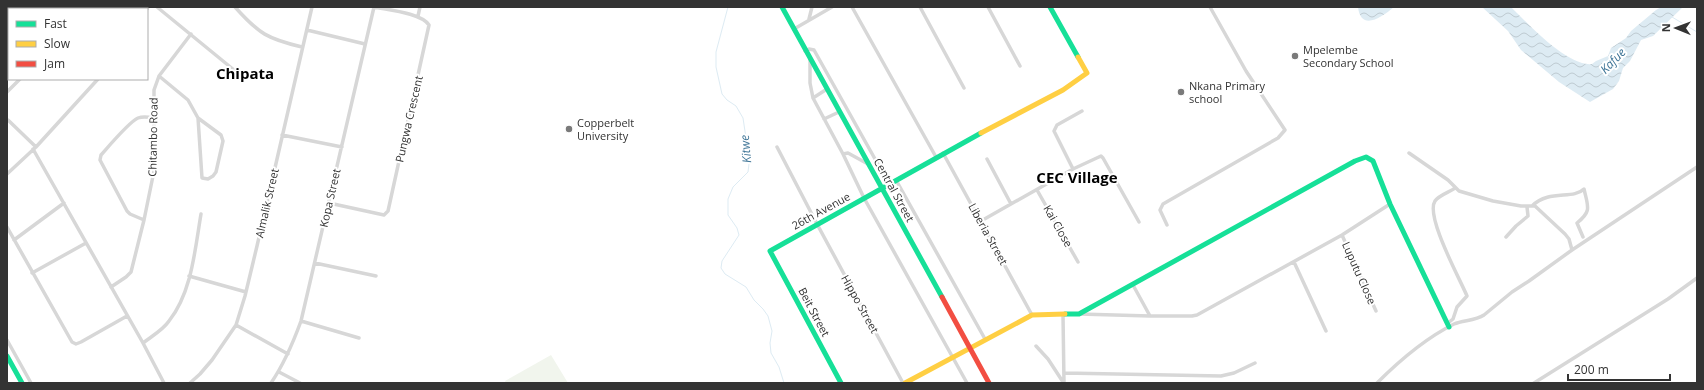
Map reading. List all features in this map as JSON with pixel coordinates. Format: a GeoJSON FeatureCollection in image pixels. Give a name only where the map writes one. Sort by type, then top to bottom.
{"type":"FeatureCollection","features":[{"type":"Feature","properties":{"kind":"street"},"geometry":{"type":"LineString","coordinates":[[157,7],[234,70]]}},
{"type":"Feature","properties":{"kind":"street"},"geometry":{"type":"LineString","coordinates":[[235,7],[259,32],[278,42],[302,47]]}},
{"type":"Feature","properties":{"kind":"street","name":"Almalik Street"},"geometry":{"type":"LineString","coordinates":[[190,383],[212,360],[236,325],[246,292],[312,7]]}},
{"type":"Feature","properties":{"kind":"street"},"geometry":{"type":"LineString","coordinates":[[374,7],[418,16],[420,7]]}},
{"type":"Feature","properties":{"kind":"street","name":"Kopa Street"},"geometry":{"type":"LineString","coordinates":[[271,383],[279,372],[288,354],[301,321],[330,204],[374,7]]}},
{"type":"Feature","properties":{"kind":"street","name":"Central Street"},"geometry":{"type":"LineString","coordinates":[[782,7],[989,383]]}},
{"type":"Feature","properties":{"kind":"street"},"geometry":{"type":"LineString","coordinates":[[809,19],[812,7]]}},
{"type":"Feature","properties":{"kind":"street"},"geometry":{"type":"LineString","coordinates":[[794,29],[832,7]]}},
{"type":"Feature","properties":{"kind":"street"},"geometry":{"type":"LineString","coordinates":[[852,7],[936,157]]}},
{"type":"Feature","properties":{"kind":"street"},"geometry":{"type":"LineString","coordinates":[[920,7],[964,88]]}},
{"type":"Feature","properties":{"kind":"street"},"geometry":{"type":"LineString","coordinates":[[988,7],[1020,66]]}},
{"type":"Feature","properties":{"kind":"street","name":"26th Avenue"},"geometry":{"type":"LineString","coordinates":[[770,251],[936,157],[1063,90],[1087,73],[1050,7]]}},
{"type":"Feature","properties":{"kind":"street"},"geometry":{"type":"LineString","coordinates":[[1167,225],[1160,210],[1163,204],[1278,138],[1285,130],[1246,71],[1210,7]]}},
{"type":"Feature","properties":{"kind":"street","name":"Pungwa Crescent"},"geometry":{"type":"LineString","coordinates":[[330,204],[384,215],[388,211],[429,30],[427,22],[418,16]]}},
{"type":"Feature","properties":{"kind":"street"},"geometry":{"type":"LineString","coordinates":[[307,30],[365,44]]}},
{"type":"Feature","properties":{"kind":"street","name":"Chitambo Road"},"geometry":{"type":"LineString","coordinates":[[111,287],[131,272],[144,220],[154,171],[154,90],[160,76],[191,34]]}},
{"type":"Feature","properties":{"kind":"street"},"geometry":{"type":"LineString","coordinates":[[805,51],[811,49],[817,55],[889,184]]}},
{"type":"Feature","properties":{"kind":"street"},"geometry":{"type":"LineString","coordinates":[[810,60],[810,83],[813,98],[843,154],[864,198],[967,383]]}},
{"type":"Feature","properties":{"kind":"street"},"geometry":{"type":"LineString","coordinates":[[160,76],[188,100],[198,118],[221,135],[223,141],[216,172],[208,179],[202,178],[198,118]]}},
{"type":"Feature","properties":{"kind":"street"},"geometry":{"type":"LineString","coordinates":[[7,92],[19,80]]}},
{"type":"Feature","properties":{"kind":"street"},"geometry":{"type":"LineString","coordinates":[[7,174],[35,148],[97,80]]}},
{"type":"Feature","properties":{"kind":"street"},"geometry":{"type":"LineString","coordinates":[[813,98],[827,89]]}},
{"type":"Feature","properties":{"kind":"street"},"geometry":{"type":"LineString","coordinates":[[1073,169],[1054,131],[1057,125],[1082,110]]}},
{"type":"Feature","properties":{"kind":"street"},"geometry":{"type":"LineString","coordinates":[[824,119],[840,112]]}},
{"type":"Feature","properties":{"kind":"street"},"geometry":{"type":"LineString","coordinates":[[144,220],[130,214],[127,211],[100,160],[101,155],[131,123],[138,118],[147,116],[154,118]]}},
{"type":"Feature","properties":{"kind":"street"},"geometry":{"type":"LineString","coordinates":[[8,120],[35,148],[64,204],[164,383]]}},
{"type":"Feature","properties":{"kind":"street"},"geometry":{"type":"LineString","coordinates":[[282,135],[342,147]]}},
{"type":"Feature","properties":{"kind":"street","name":"Hippo Street"},"geometry":{"type":"LineString","coordinates":[[777,147],[817,224],[904,383]]}},
{"type":"Feature","properties":{"kind":"street"},"geometry":{"type":"LineString","coordinates":[[843,154],[848,153],[868,164]]}},
{"type":"Feature","properties":{"kind":"street"},"geometry":{"type":"LineString","coordinates":[[1409,153],[1448,180],[1455,188],[1471,195],[1493,202],[1535,206],[1537,210],[1548,217],[1565,234],[1569,240],[1572,250]]}},
{"type":"Feature","properties":{"kind":"street","name":"Liberia Street"},"geometry":{"type":"LineString","coordinates":[[943,154],[1032,315]]}},
{"type":"Feature","properties":{"kind":"street"},"geometry":{"type":"LineString","coordinates":[[981,221],[1098,156],[1103,158],[1139,222]]}},
{"type":"Feature","properties":{"kind":"street"},"geometry":{"type":"LineString","coordinates":[[1078,314],[1366,157],[1373,161],[1390,204],[1448,325]]}},
{"type":"Feature","properties":{"kind":"street"},"geometry":{"type":"LineString","coordinates":[[987,159],[1011,204]]}},
{"type":"Feature","properties":{"kind":"street"},"geometry":{"type":"LineString","coordinates":[[1448,325],[1479,318],[1512,292],[1572,250],[1697,167]]}},
{"type":"Feature","properties":{"kind":"street"},"geometry":{"type":"LineString","coordinates":[[896,180],[985,339]]}},
{"type":"Feature","properties":{"kind":"street"},"geometry":{"type":"LineString","coordinates":[[1377,383],[1393,366],[1448,325],[1453,319],[1457,308],[1467,296],[1434,220],[1433,206],[1436,200],[1455,188]]}},
{"type":"Feature","properties":{"kind":"street"},"geometry":{"type":"LineString","coordinates":[[1532,206],[1546,196],[1580,193],[1584,189],[1588,212],[1586,216],[1577,223],[1583,237]]}},
{"type":"Feature","properties":{"kind":"street","name":"Kai Close"},"geometry":{"type":"LineString","coordinates":[[1038,190],[1078,262]]}},
{"type":"Feature","properties":{"kind":"street"},"geometry":{"type":"LineString","coordinates":[[14,240],[64,204]]}},
{"type":"Feature","properties":{"kind":"street"},"geometry":{"type":"LineString","coordinates":[[904,383],[1032,315],[1078,314],[1194,316],[1342,235],[1390,204]]}},
{"type":"Feature","properties":{"kind":"street"},"geometry":{"type":"LineString","coordinates":[[1506,237],[1528,216],[1527,206]]}},
{"type":"Feature","properties":{"kind":"street"},"geometry":{"type":"LineString","coordinates":[[143,343],[163,328],[174,314],[189,276],[201,214]]}},
{"type":"Feature","properties":{"kind":"street"},"geometry":{"type":"LineString","coordinates":[[7,227],[72,342],[76,344],[81,342],[127,316]]}},
{"type":"Feature","properties":{"kind":"street","name":"Luputu Close"},"geometry":{"type":"LineString","coordinates":[[1342,235],[1376,311]]}},
{"type":"Feature","properties":{"kind":"street"},"geometry":{"type":"LineString","coordinates":[[32,273],[86,242]]}},
{"type":"Feature","properties":{"kind":"street","name":"Beit Street"},"geometry":{"type":"LineString","coordinates":[[770,251],[841,383]]}},
{"type":"Feature","properties":{"kind":"street"},"geometry":{"type":"LineString","coordinates":[[1294,262],[1326,331]]}},
{"type":"Feature","properties":{"kind":"street"},"geometry":{"type":"LineString","coordinates":[[315,263],[376,276]]}},
{"type":"Feature","properties":{"kind":"street"},"geometry":{"type":"LineString","coordinates":[[189,276],[246,292]]}},
{"type":"Feature","properties":{"kind":"street"},"geometry":{"type":"LineString","coordinates":[[1534,383],[1668,299],[1697,278]]}},
{"type":"Feature","properties":{"kind":"street"},"geometry":{"type":"LineString","coordinates":[[1133,284],[1150,316]]}},
{"type":"Feature","properties":{"kind":"street"},"geometry":{"type":"LineString","coordinates":[[1063,315],[1064,383]]}},
{"type":"Feature","properties":{"kind":"street"},"geometry":{"type":"LineString","coordinates":[[301,321],[359,338]]}},
{"type":"Feature","properties":{"kind":"street"},"geometry":{"type":"LineString","coordinates":[[236,325],[288,354]]}},
{"type":"Feature","properties":{"kind":"street"},"geometry":{"type":"LineString","coordinates":[[7,340],[31,383]]}},
{"type":"Feature","properties":{"kind":"street"},"geometry":{"type":"LineString","coordinates":[[1036,346],[1048,359],[1064,383]]}},
{"type":"Feature","properties":{"kind":"street"},"geometry":{"type":"LineString","coordinates":[[7,356],[22,383]]}},
{"type":"Feature","properties":{"kind":"street"},"geometry":{"type":"LineString","coordinates":[[1064,373],[1221,376],[1234,373],[1255,363]]}},
{"type":"Feature","properties":{"kind":"street"},"geometry":{"type":"LineString","coordinates":[[279,372],[300,383]]}},
{"type":"Feature","properties":{"kind":"shaded area"},"geometry":{"type":"Polygon","coordinates":[[[551,355],[568,383],[506,383],[505,381],[551,355]]]}},
{"type":"Feature","properties":{"kind":"water"},"geometry":{"type":"Polygon","coordinates":[[[1358,7],[1394,7],[1384,15],[1368,21],[1363,19],[1360,15],[1358,7]]]}},
{"type":"Feature","properties":{"kind":"water","name":"Kafue"},"geometry":{"type":"Polygon","coordinates":[[[1482,7],[1511,7],[1560,52],[1582,63],[1592,64],[1608,56],[1611,48],[1626,38],[1631,31],[1656,10],[1661,7],[1683,7],[1653,36],[1641,40],[1630,61],[1623,68],[1619,81],[1613,89],[1590,102],[1559,82],[1521,50],[1508,31],[1482,7]]]}},
{"type":"Feature","properties":{"kind":"waterway","name":"Kitwe"},"geometry":{"type":"LineString","coordinates":[[728,7],[716,52],[716,67],[722,94],[727,100],[736,106],[743,118],[746,151],[749,164],[748,172],[733,187],[728,199],[728,215],[737,228],[739,235],[722,261],[721,268],[725,274],[746,287],[754,300],[768,316],[772,331],[770,343],[771,353],[779,367],[784,383]]}},
{"type":"Feature","properties":{"kind":"waterway"},"geometry":{"type":"LineString","coordinates":[[1672,17],[1697,32]]}},
{"type":"Feature","properties":{"kind":"traffic: fast"},"geometry":{"type":"LineString","coordinates":[[782,7],[942,297]]}},
{"type":"Feature","properties":{"kind":"traffic: fast"},"geometry":{"type":"LineString","coordinates":[[1050,7],[1078,57]]}},
{"type":"Feature","properties":{"kind":"traffic: fast"},"geometry":{"type":"LineString","coordinates":[[841,383],[770,251],[981,133]]}},
{"type":"Feature","properties":{"kind":"traffic: fast"},"geometry":{"type":"LineString","coordinates":[[1065,314],[1079,314],[1355,161],[1366,157],[1373,161],[1390,204],[1449,327]]}},
{"type":"Feature","properties":{"kind":"traffic: fast"},"geometry":{"type":"LineString","coordinates":[[7,356],[22,383]]}},
{"type":"Feature","properties":{"kind":"traffic: slow"},"geometry":{"type":"LineString","coordinates":[[981,133],[1063,90],[1087,73],[1078,57]]}},
{"type":"Feature","properties":{"kind":"traffic: slow"},"geometry":{"type":"LineString","coordinates":[[905,383],[1032,315],[1065,314]]}},
{"type":"Feature","properties":{"kind":"traffic: jam"},"geometry":{"type":"LineString","coordinates":[[942,297],[989,383]]}},
{"type":"Feature","properties":{"kind":"place","name":"Mpelembe Secondary School"},"geometry":{"type":"Point","coordinates":[1295,56]}},
{"type":"Feature","properties":{"kind":"place","name":"Nkana Primary school"},"geometry":{"type":"Point","coordinates":[1181,92]}},
{"type":"Feature","properties":{"kind":"place","name":"Copperbelt University"},"geometry":{"type":"Point","coordinates":[569,129]}},
{"type":"Feature","properties":{"kind":"district","name":"Chipata"},"geometry":{"type":"Point","coordinates":[245,74]}},
{"type":"Feature","properties":{"kind":"district","name":"CEC Village"},"geometry":{"type":"Point","coordinates":[1077,178]}}]}
